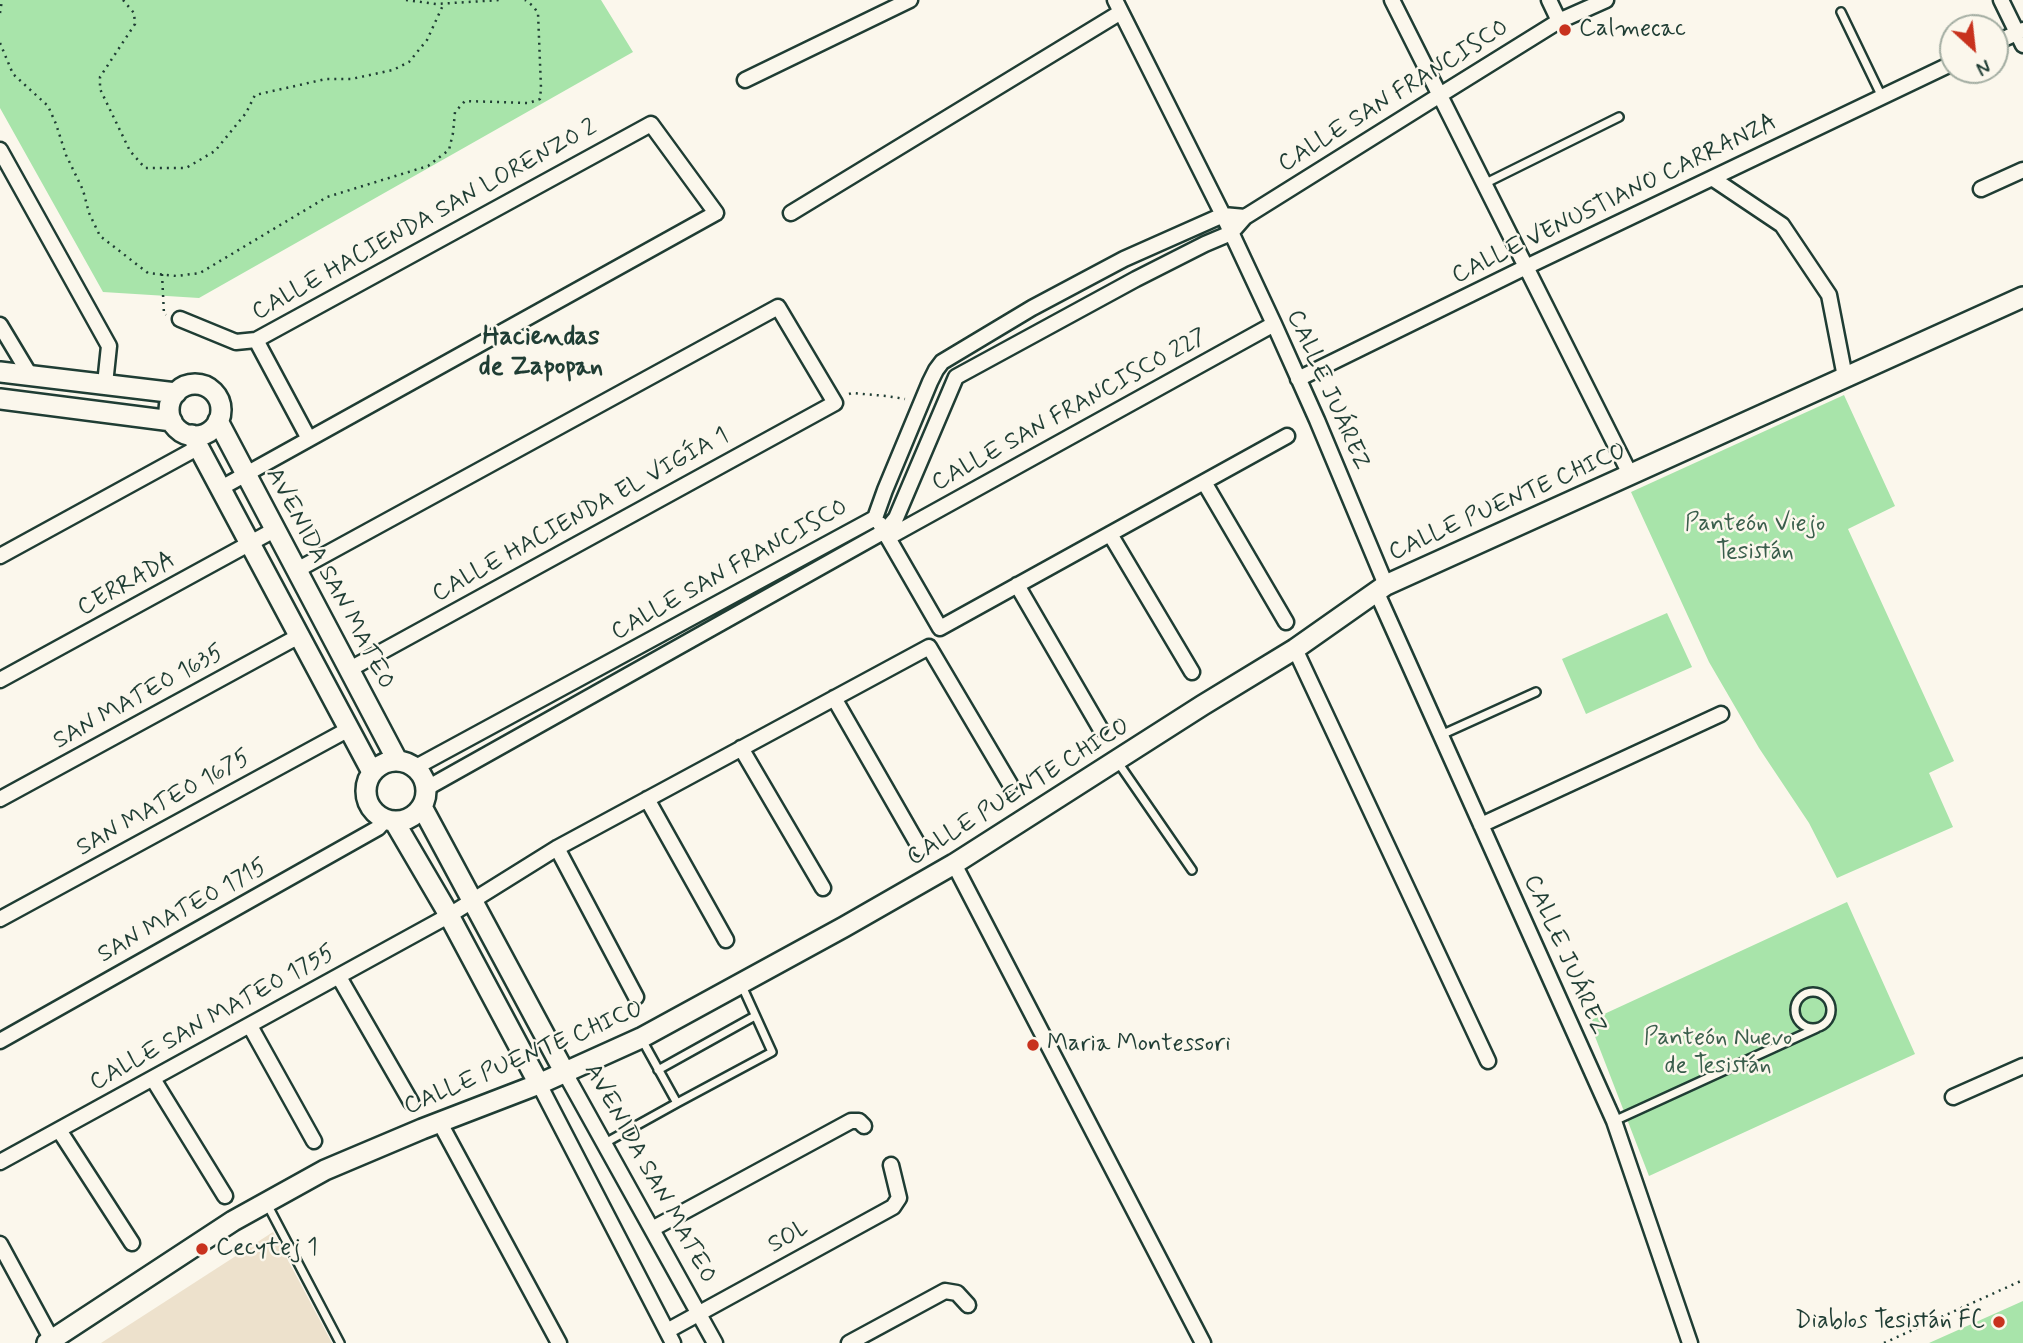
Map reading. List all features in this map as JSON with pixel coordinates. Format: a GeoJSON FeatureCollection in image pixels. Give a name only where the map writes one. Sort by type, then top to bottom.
{"type":"FeatureCollection","features":[{"type":"Feature","properties":{"kind":"main road","name":"CALLE PUENTE CHICO"},"geometry":{"type":"LineString","coordinates":[[50,1341],[233,1221],[325,1170],[565,1073],[641,1038],[741,985],[954,864],[1295,649],[1381,589],[2023,297]]}},
{"type":"Feature","properties":{"kind":"main road","name":"AVENIDA SAN MATEO"},"geometry":{"type":"LineString","coordinates":[[0,372],[176,393],[192,384],[210,388],[220,403],[218,421],[397,760]]}},
{"type":"Feature","properties":{"kind":"main road"},"geometry":{"type":"LineString","coordinates":[[176,393],[171,401],[172,421],[195,441],[372,772]]}},
{"type":"Feature","properties":{"kind":"main road"},"geometry":{"type":"LineString","coordinates":[[0,399],[172,421]]}},
{"type":"Feature","properties":{"kind":"main road"},"geometry":{"type":"LineString","coordinates":[[195,441],[218,421]]}},
{"type":"Feature","properties":{"kind":"main road"},"geometry":{"type":"LineString","coordinates":[[302,640],[330,632]]}},
{"type":"Feature","properties":{"kind":"main road"},"geometry":{"type":"LineString","coordinates":[[416,767],[397,760],[384,763],[372,772],[367,782],[369,805],[376,814],[390,820],[410,818],[425,798]]}},
{"type":"Feature","properties":{"kind":"main road","name":"AVENIDA SAN MATEO"},"geometry":{"type":"LineString","coordinates":[[416,767],[424,777],[425,798],[473,900],[565,1073]]}},
{"type":"Feature","properties":{"kind":"main road"},"geometry":{"type":"LineString","coordinates":[[390,820],[449,916],[539,1084]]}},
{"type":"Feature","properties":{"kind":"main road"},"geometry":{"type":"LineString","coordinates":[[461,938],[487,926]]}},
{"type":"Feature","properties":{"kind":"street"},"geometry":{"type":"LineString","coordinates":[[746,80],[910,0]]}},
{"type":"Feature","properties":{"kind":"street"},"geometry":{"type":"LineString","coordinates":[[1392,0],[1630,474]]}},
{"type":"Feature","properties":{"kind":"street"},"geometry":{"type":"LineString","coordinates":[[1549,0],[1559,22]]}},
{"type":"Feature","properties":{"kind":"street","name":"CALLE SAN FRANCISCO"},"geometry":{"type":"LineString","coordinates":[[425,798],[887,534],[956,377],[1136,279],[1231,233],[1245,217],[1440,95],[1559,22],[1606,0]]}},
{"type":"Feature","properties":{"kind":"street"},"geometry":{"type":"LineString","coordinates":[[2001,0],[2021,36]]}},
{"type":"Feature","properties":{"kind":"street"},"geometry":{"type":"LineString","coordinates":[[791,213],[1118,6]]}},
{"type":"Feature","properties":{"kind":"street","name":"CALLE JUÁREZ"},"geometry":{"type":"LineString","coordinates":[[1118,6],[1223,215],[1317,421],[1381,589],[1441,735],[1614,1121],[1690,1343]]}},
{"type":"Feature","properties":{"kind":"street","name":"CALLE VENUSTIANO CARRANZA"},"geometry":{"type":"LineString","coordinates":[[1298,379],[1939,70]]}},
{"type":"Feature","properties":{"kind":"street","name":"CALLE HACIENDA SAN LORENZO 2"},"geometry":{"type":"LineString","coordinates":[[180,320],[236,342],[256,340],[651,124],[716,213],[309,439]]}},
{"type":"Feature","properties":{"kind":"street"},"geometry":{"type":"LineString","coordinates":[[0,149],[109,346],[105,384]]}},
{"type":"Feature","properties":{"kind":"street"},"geometry":{"type":"LineString","coordinates":[[1981,189],[2023,170]]}},
{"type":"Feature","properties":{"kind":"street"},"geometry":{"type":"LineString","coordinates":[[1712,178],[1782,225],[1802,254],[1829,295],[1845,377]]}},
{"type":"Feature","properties":{"kind":"street","name":"CALLE SAN FRANCISCO"},"geometry":{"type":"LineString","coordinates":[[416,767],[875,518],[936,370],[942,362],[1032,308],[1125,259],[1223,215],[1245,217]]}},
{"type":"Feature","properties":{"kind":"street"},"geometry":{"type":"LineString","coordinates":[[1125,259],[1136,279]]}},
{"type":"Feature","properties":{"kind":"street"},"geometry":{"type":"LineString","coordinates":[[298,570],[778,307],[835,403]]}},
{"type":"Feature","properties":{"kind":"street"},"geometry":{"type":"LineString","coordinates":[[1032,308],[1044,329]]}},
{"type":"Feature","properties":{"kind":"street","name":"CALLE SAN FRANCISCO 227"},"geometry":{"type":"LineString","coordinates":[[887,534],[1274,324]]}},
{"type":"Feature","properties":{"kind":"street"},"geometry":{"type":"LineString","coordinates":[[0,325],[30,375]]}},
{"type":"Feature","properties":{"kind":"street"},"geometry":{"type":"LineString","coordinates":[[220,488],[309,439],[256,340]]}},
{"type":"Feature","properties":{"kind":"street"},"geometry":{"type":"LineString","coordinates":[[936,370],[956,377]]}},
{"type":"Feature","properties":{"kind":"street","name":"CALLE HACIENDA EL VIGÍA 1"},"geometry":{"type":"LineString","coordinates":[[350,669],[835,403]]}},
{"type":"Feature","properties":{"kind":"street"},"geometry":{"type":"LineString","coordinates":[[875,518],[887,534],[940,628],[1287,436]]}},
{"type":"Feature","properties":{"kind":"street"},"geometry":{"type":"LineString","coordinates":[[0,556],[195,441]]}},
{"type":"Feature","properties":{"kind":"street"},"geometry":{"type":"LineString","coordinates":[[1205,482],[1286,622]]}},
{"type":"Feature","properties":{"kind":"street","name":"CERRADA"},"geometry":{"type":"LineString","coordinates":[[0,680],[275,529]]}},
{"type":"Feature","properties":{"kind":"street"},"geometry":{"type":"LineString","coordinates":[[1110,534],[1192,672]]}},
{"type":"Feature","properties":{"kind":"street"},"geometry":{"type":"LineString","coordinates":[[1017,585],[1100,728]]}},
{"type":"Feature","properties":{"kind":"street","name":"SAN MATEO 1635"},"geometry":{"type":"LineString","coordinates":[[0,799],[302,640]]}},
{"type":"Feature","properties":{"kind":"street","name":"CALLE SAN MATEO 1755"},"geometry":{"type":"LineString","coordinates":[[0,1162],[449,916],[557,848],[929,647],[1010,784]]}},
{"type":"Feature","properties":{"kind":"street"},"geometry":{"type":"LineString","coordinates":[[1295,649],[1488,1061]]}},
{"type":"Feature","properties":{"kind":"street"},"geometry":{"type":"LineString","coordinates":[[834,698],[920,848]]}},
{"type":"Feature","properties":{"kind":"street"},"geometry":{"type":"LineString","coordinates":[[1481,825],[1721,714]]}},
{"type":"Feature","properties":{"kind":"street","name":"SAN MATEO 1675"},"geometry":{"type":"LineString","coordinates":[[0,919],[349,729]]}},
{"type":"Feature","properties":{"kind":"street"},"geometry":{"type":"LineString","coordinates":[[741,748],[823,888]]}},
{"type":"Feature","properties":{"kind":"street"},"geometry":{"type":"LineString","coordinates":[[647,799],[726,940]]}},
{"type":"Feature","properties":{"kind":"street","name":"SAN MATEO 1715"},"geometry":{"type":"LineString","coordinates":[[0,1041],[390,820]]}},
{"type":"Feature","properties":{"kind":"street"},"geometry":{"type":"LineString","coordinates":[[557,848],[636,997]]}},
{"type":"Feature","properties":{"kind":"street"},"geometry":{"type":"LineString","coordinates":[[954,864],[1203,1343]]}},
{"type":"Feature","properties":{"kind":"street"},"geometry":{"type":"LineString","coordinates":[[339,976],[411,1102]]}},
{"type":"Feature","properties":{"kind":"street"},"geometry":{"type":"LineString","coordinates":[[250,1026],[314,1141]]}},
{"type":"Feature","properties":{"kind":"street"},"geometry":{"type":"LineString","coordinates":[[1952,1097],[2023,1066]]}},
{"type":"Feature","properties":{"kind":"street","name":"AVENIDA SAN MATEO"},"geometry":{"type":"LineString","coordinates":[[565,1073],[715,1343]]}},
{"type":"Feature","properties":{"kind":"street"},"geometry":{"type":"LineString","coordinates":[[153,1079],[225,1196]]}},
{"type":"Feature","properties":{"kind":"street"},"geometry":{"type":"LineString","coordinates":[[539,1084],[670,1337]]}},
{"type":"Feature","properties":{"kind":"street"},"geometry":{"type":"LineString","coordinates":[[652,1229],[851,1121],[859,1121],[864,1126]]}},
{"type":"Feature","properties":{"kind":"street"},"geometry":{"type":"LineString","coordinates":[[440,1123],[559,1343]]}},
{"type":"Feature","properties":{"kind":"street"},"geometry":{"type":"LineString","coordinates":[[59,1130],[132,1243]]}},
{"type":"Feature","properties":{"kind":"street","name":"SOL"},"geometry":{"type":"LineString","coordinates":[[670,1337],[698,1314],[892,1207],[899,1198],[891,1165]]}},
{"type":"Feature","properties":{"kind":"street"},"geometry":{"type":"LineString","coordinates":[[0,1244],[50,1341]]}},
{"type":"Feature","properties":{"kind":"street"},"geometry":{"type":"LineString","coordinates":[[849,1343],[945,1291],[957,1293],[968,1305]]}},
{"type":"Feature","properties":{"kind":"lane"},"geometry":{"type":"LineString","coordinates":[[1841,12],[1882,97]]}},
{"type":"Feature","properties":{"kind":"lane"},"geometry":{"type":"LineString","coordinates":[[1486,183],[1619,117]]}},
{"type":"Feature","properties":{"kind":"lane"},"geometry":{"type":"LineString","coordinates":[[1441,735],[1536,692]]}},
{"type":"Feature","properties":{"kind":"lane"},"geometry":{"type":"LineString","coordinates":[[1116,761],[1192,870]]}},
{"type":"Feature","properties":{"kind":"lane"},"geometry":{"type":"LineString","coordinates":[[605,1143],[772,1052],[741,985]]}},
{"type":"Feature","properties":{"kind":"lane"},"geometry":{"type":"LineString","coordinates":[[1614,1121],[1817,1028],[1824,1024],[1829,1018],[1830,1003],[1818,993],[1807,993],[1798,1000],[1796,1017],[1804,1026],[1817,1028]]}},
{"type":"Feature","properties":{"kind":"lane"},"geometry":{"type":"LineString","coordinates":[[658,1070],[755,1016]]}},
{"type":"Feature","properties":{"kind":"lane"},"geometry":{"type":"LineString","coordinates":[[641,1038],[677,1103]]}},
{"type":"Feature","properties":{"kind":"lane"},"geometry":{"type":"LineString","coordinates":[[266,1203],[340,1343]]}},
{"type":"Feature","properties":{"kind":"path"},"geometry":{"type":"LineString","coordinates":[[0,13],[2,0]]}},
{"type":"Feature","properties":{"kind":"path"},"geometry":{"type":"LineString","coordinates":[[123,0],[134,13],[135,24],[100,77],[100,89],[130,151],[145,168],[186,168],[215,151],[246,113],[255,95],[326,79],[351,79],[393,70],[409,62],[426,40],[444,3]]}},
{"type":"Feature","properties":{"kind":"path"},"geometry":{"type":"LineString","coordinates":[[406,0],[444,3],[500,0]]}},
{"type":"Feature","properties":{"kind":"path"},"geometry":{"type":"LineString","coordinates":[[0,43],[13,74],[48,106],[100,236],[148,273],[177,276],[200,273],[327,197],[428,166],[449,150],[455,112],[465,101],[529,103],[540,99],[538,13],[525,0]]}},
{"type":"Feature","properties":{"kind":"path"},"geometry":{"type":"LineString","coordinates":[[162,274],[164,313],[180,320]]}},
{"type":"Feature","properties":{"kind":"path"},"geometry":{"type":"LineString","coordinates":[[835,403],[852,393],[922,403]]}},
{"type":"Feature","properties":{"kind":"path"},"geometry":{"type":"LineString","coordinates":[[1884,1343],[2023,1280]]}},
{"type":"Feature","properties":{"kind":"shaded area"},"geometry":{"type":"Polygon","coordinates":[[[273,1232],[332,1343],[101,1343],[273,1232]]]}},
{"type":"Feature","properties":{"kind":"green space"},"geometry":{"type":"Polygon","coordinates":[[[0,0],[601,0],[633,52],[199,298],[103,292],[0,108],[0,0]]]}},
{"type":"Feature","properties":{"kind":"green space","name":"Panteón Viejo Tesistán"},"geometry":{"type":"Polygon","coordinates":[[[1844,395],[1895,506],[1848,529],[1954,761],[1929,773],[1953,827],[1837,878],[1809,823],[1759,748],[1709,662],[1631,492],[1844,395]]]}},
{"type":"Feature","properties":{"kind":"green space"},"geometry":{"type":"Polygon","coordinates":[[[1667,613],[1692,667],[1586,714],[1562,659],[1667,613]]]}},
{"type":"Feature","properties":{"kind":"green space","name":"Panteón Nuevo de Tesistán"},"geometry":{"type":"Polygon","coordinates":[[[1847,902],[1915,1054],[1649,1176],[1589,1021],[1847,902]]]}},
{"type":"Feature","properties":{"kind":"green space","name":"Diablos Tesistán FC"},"geometry":{"type":"Polygon","coordinates":[[[2023,1301],[2023,1343],[1929,1343],[2023,1301]]]}},
{"type":"Feature","properties":{"kind":"place","name":"Calmecac"},"geometry":{"type":"Point","coordinates":[1565,30]}},
{"type":"Feature","properties":{"kind":"place","name":"Maria Montessori"},"geometry":{"type":"Point","coordinates":[1033,1045]}},
{"type":"Feature","properties":{"kind":"place","name":"Cecytej 1"},"geometry":{"type":"Point","coordinates":[202,1249]}},
{"type":"Feature","properties":{"kind":"place","name":"Diablos Tesistán FC"},"geometry":{"type":"Point","coordinates":[1999,1322]}},
{"type":"Feature","properties":{"kind":"district","name":"Haciendas de Zapopan"},"geometry":{"type":"Point","coordinates":[541,354]}}]}
